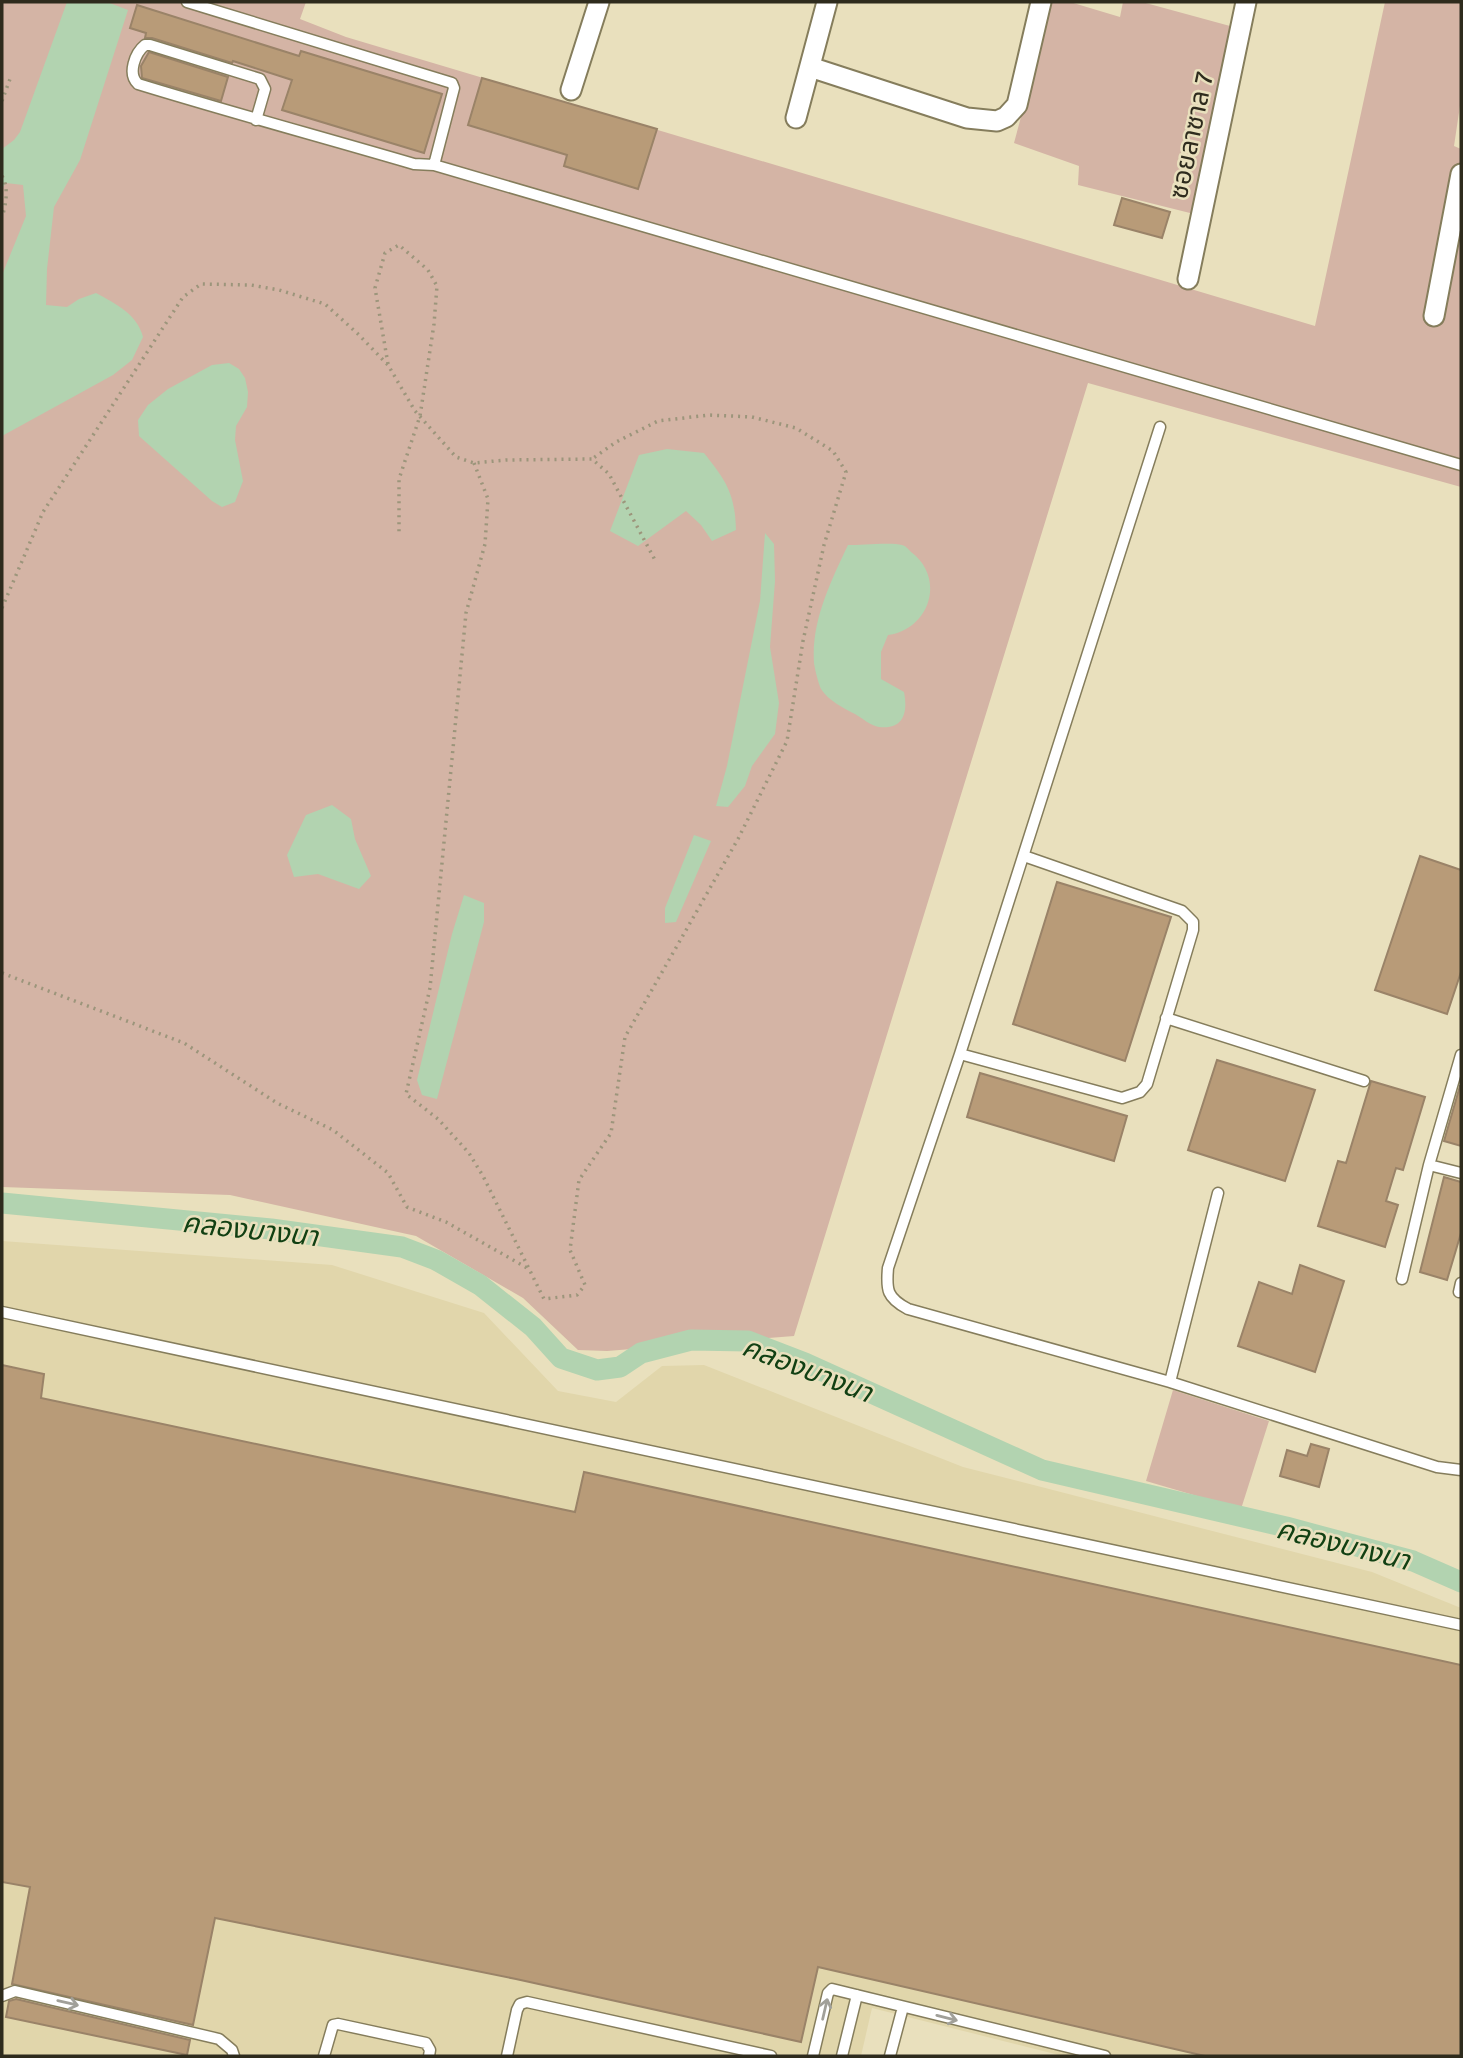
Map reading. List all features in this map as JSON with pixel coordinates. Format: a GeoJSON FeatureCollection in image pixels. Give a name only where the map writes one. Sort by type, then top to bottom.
{"type":"FeatureCollection","features":[{"type":"Feature","properties":{"kind":"street"},"geometry":{"type":"LineString","coordinates":[[571,90],[598,2]]}},
{"type":"Feature","properties":{"kind":"street"},"geometry":{"type":"LineString","coordinates":[[796,118],[827,2]]}},
{"type":"Feature","properties":{"kind":"street"},"geometry":{"type":"LineString","coordinates":[[810,67],[967,118],[997,121],[1006,117],[1017,105],[1041,2]]}},
{"type":"Feature","properties":{"kind":"street","name":"ซอยลาซาล 7"},"geometry":{"type":"LineString","coordinates":[[1188,279],[1246,2]]}},
{"type":"Feature","properties":{"kind":"street"},"geometry":{"type":"LineString","coordinates":[[1434,316],[1461,174]]}},
{"type":"Feature","properties":{"kind":"lane"},"geometry":{"type":"LineString","coordinates":[[187,2],[452,83],[454,88],[435,165]]}},
{"type":"Feature","properties":{"kind":"lane"},"geometry":{"type":"LineString","coordinates":[[256,120],[265,89],[260,79],[150,45],[145,45],[139,51],[132,72],[132,78],[138,84],[256,120],[279,124],[414,164],[435,165],[1461,465]]}},
{"type":"Feature","properties":{"kind":"lane"},"geometry":{"type":"LineString","coordinates":[[1160,427],[960,1054],[888,1268],[887,1283],[894,1302],[908,1309],[1170,1382],[1437,1467],[1461,1470]]}},
{"type":"Feature","properties":{"kind":"lane"},"geometry":{"type":"LineString","coordinates":[[960,1054],[1122,1098],[1140,1092],[1147,1084],[1194,930],[1193,922],[1182,911],[1024,856]]}},
{"type":"Feature","properties":{"kind":"lane"},"geometry":{"type":"LineString","coordinates":[[1167,1018],[1364,1081]]}},
{"type":"Feature","properties":{"kind":"lane"},"geometry":{"type":"LineString","coordinates":[[1402,1279],[1429,1165],[1461,1055]]}},
{"type":"Feature","properties":{"kind":"lane"},"geometry":{"type":"LineString","coordinates":[[1429,1165],[1461,1173]]}},
{"type":"Feature","properties":{"kind":"lane"},"geometry":{"type":"LineString","coordinates":[[1170,1382],[1218,1194]]}},
{"type":"Feature","properties":{"kind":"lane"},"geometry":{"type":"LineString","coordinates":[[2,1312],[1461,1625]]}},
{"type":"Feature","properties":{"kind":"lane"},"geometry":{"type":"LineString","coordinates":[[813,2056],[830,1990],[1105,2056]]}},
{"type":"Feature","properties":{"kind":"lane"},"geometry":{"type":"LineString","coordinates":[[2,1996],[15,1991],[219,2039],[232,2050],[234,2056]]}},
{"type":"Feature","properties":{"kind":"lane"},"geometry":{"type":"LineString","coordinates":[[842,2056],[857,1995]]}},
{"type":"Feature","properties":{"kind":"lane"},"geometry":{"type":"LineString","coordinates":[[507,2056],[517,2010],[520,2004],[527,2002],[771,2056]]}},
{"type":"Feature","properties":{"kind":"lane"},"geometry":{"type":"LineString","coordinates":[[890,2056],[903,2007]]}},
{"type":"Feature","properties":{"kind":"lane"},"geometry":{"type":"LineString","coordinates":[[324,2056],[330,2030],[333,2025],[338,2024],[426,2043],[430,2050],[429,2056]]}},
{"type":"Feature","properties":{"kind":"path"},"geometry":{"type":"LineString","coordinates":[[2,101],[10,79]]}},
{"type":"Feature","properties":{"kind":"path"},"geometry":{"type":"LineString","coordinates":[[2,176],[6,183],[2,217]]}},
{"type":"Feature","properties":{"kind":"path"},"geometry":{"type":"LineString","coordinates":[[388,365],[375,288],[385,253],[399,245],[428,270],[437,286],[420,416],[399,479],[399,534]]}},
{"type":"Feature","properties":{"kind":"path"},"geometry":{"type":"LineString","coordinates":[[2,608],[43,512],[183,298],[201,284],[251,285],[326,304],[388,365],[420,416],[456,457],[474,463],[592,459],[616,442],[658,422],[709,415],[752,417],[796,428],[833,450],[846,472],[824,545],[805,629],[787,741],[737,839],[625,1037],[611,1133],[579,1180],[570,1250],[585,1285],[577,1295],[544,1299],[469,1153],[438,1119],[406,1094],[430,988],[467,613],[485,544],[488,499],[474,463]]}},
{"type":"Feature","properties":{"kind":"path"},"geometry":{"type":"LineString","coordinates":[[592,459],[609,474],[655,560]]}},
{"type":"Feature","properties":{"kind":"path"},"geometry":{"type":"LineString","coordinates":[[2,973],[184,1043],[277,1103],[333,1130],[388,1173],[407,1207],[446,1222],[531,1270]]}},
{"type":"Feature","properties":{"kind":"shaded area"},"geometry":{"type":"Polygon","coordinates":[[[2,2],[306,2],[300,19],[346,37],[1315,326],[1385,2],[1461,2],[1461,99],[1454,146],[1461,149],[1461,487],[1088,383],[794,1336],[607,1351],[578,1350],[523,1298],[416,1236],[230,1195],[2,1187],[2,2]]]}},
{"type":"Feature","properties":{"kind":"shaded area"},"geometry":{"type":"Polygon","coordinates":[[[67,2],[107,2],[128,10],[80,160],[54,207],[46,305],[67,307],[96,293],[131,316],[143,337],[132,360],[113,375],[2,436],[2,275],[26,216],[23,185],[6,183],[2,188],[2,149],[20,132],[67,2]]]}},
{"type":"Feature","properties":{"kind":"shaded area"},"geometry":{"type":"Polygon","coordinates":[[[1052,2],[1070,2],[1120,17],[1123,2],[1142,2],[1230,26],[1194,214],[1078,185],[1079,166],[1014,143],[1052,2]]]}},
{"type":"Feature","properties":{"kind":"shaded area"},"geometry":{"type":"Polygon","coordinates":[[[229,363],[239,369],[245,378],[248,392],[247,407],[236,426],[235,440],[243,481],[235,502],[222,507],[139,436],[138,420],[148,405],[168,389],[212,365],[229,363]]]}},
{"type":"Feature","properties":{"kind":"shaded area"},"geometry":{"type":"Polygon","coordinates":[[[667,449],[704,453],[728,488],[734,506],[736,530],[712,541],[701,525],[686,511],[638,546],[610,531],[639,455],[667,449]]]}},
{"type":"Feature","properties":{"kind":"shaded area"},"geometry":{"type":"Polygon","coordinates":[[[765,533],[774,544],[775,581],[770,647],[779,703],[775,734],[752,766],[745,786],[728,807],[716,806],[727,766],[760,601],[765,533]]]}},
{"type":"Feature","properties":{"kind":"shaded area"},"geometry":{"type":"Polygon","coordinates":[[[848,545],[903,545],[922,563],[928,575],[930,588],[923,613],[902,631],[888,635],[881,652],[881,679],[904,692],[904,713],[899,723],[894,726],[873,725],[832,701],[821,689],[815,669],[814,647],[819,617],[848,545]]]}},
{"type":"Feature","properties":{"kind":"shaded area"},"geometry":{"type":"Polygon","coordinates":[[[332,805],[351,819],[355,839],[371,876],[359,889],[318,874],[294,877],[287,855],[306,815],[332,805]]]}},
{"type":"Feature","properties":{"kind":"shaded area"},"geometry":{"type":"Polygon","coordinates":[[[694,835],[711,841],[676,922],[665,923],[665,908],[694,835]]]}},
{"type":"Feature","properties":{"kind":"shaded area"},"geometry":{"type":"Polygon","coordinates":[[[464,895],[484,903],[484,922],[437,1099],[422,1095],[417,1080],[464,895]]]}},
{"type":"Feature","properties":{"kind":"shaded area"},"geometry":{"type":"Polygon","coordinates":[[[2,1241],[332,1265],[484,1313],[558,1391],[616,1402],[662,1366],[704,1365],[963,1467],[1372,1572],[1461,1608],[1461,2056],[1063,2056],[872,2008],[861,2056],[2,2056],[2,1241]]]}},
{"type":"Feature","properties":{"kind":"shaded area"},"geometry":{"type":"Polygon","coordinates":[[[1173,1390],[1269,1421],[1241,1509],[1146,1481],[1173,1390]]]}},
{"type":"Feature","properties":{"kind":"building"},"geometry":{"type":"Polygon","coordinates":[[[137,5],[299,56],[301,51],[442,94],[424,153],[282,110],[292,80],[145,38],[146,33],[130,28],[137,5]]]}},
{"type":"Feature","properties":{"kind":"building"},"geometry":{"type":"Polygon","coordinates":[[[149,52],[228,77],[221,101],[142,78],[141,66],[149,52]]]}},
{"type":"Feature","properties":{"kind":"building"},"geometry":{"type":"Polygon","coordinates":[[[482,78],[657,129],[638,189],[564,166],[567,155],[468,125],[482,78]]]}},
{"type":"Feature","properties":{"kind":"building"},"geometry":{"type":"Polygon","coordinates":[[[1122,198],[1170,212],[1162,238],[1114,225],[1122,198]]]}},
{"type":"Feature","properties":{"kind":"building"},"geometry":{"type":"Polygon","coordinates":[[[1420,856],[1461,870],[1461,972],[1447,1014],[1375,990],[1420,856]]]}},
{"type":"Feature","properties":{"kind":"building"},"geometry":{"type":"Polygon","coordinates":[[[1057,882],[1171,917],[1125,1061],[1013,1024],[1057,882]]]}},
{"type":"Feature","properties":{"kind":"building"},"geometry":{"type":"Polygon","coordinates":[[[1217,1060],[1315,1090],[1285,1181],[1188,1150],[1217,1060]]]}},
{"type":"Feature","properties":{"kind":"building"},"geometry":{"type":"Polygon","coordinates":[[[980,1073],[1127,1116],[1114,1161],[967,1117],[980,1073]]]}},
{"type":"Feature","properties":{"kind":"building"},"geometry":{"type":"Polygon","coordinates":[[[1371,1081],[1425,1097],[1403,1170],[1396,1168],[1386,1201],[1398,1205],[1385,1247],[1318,1226],[1338,1161],[1346,1163],[1371,1081]]]}},
{"type":"Feature","properties":{"kind":"building"},"geometry":{"type":"Polygon","coordinates":[[[1461,1086],[1461,1146],[1444,1141],[1461,1086]]]}},
{"type":"Feature","properties":{"kind":"building"},"geometry":{"type":"Polygon","coordinates":[[[1444,1177],[1461,1182],[1461,1233],[1447,1280],[1420,1272],[1444,1177]]]}},
{"type":"Feature","properties":{"kind":"building"},"geometry":{"type":"Polygon","coordinates":[[[1300,1265],[1344,1281],[1315,1372],[1238,1346],[1259,1282],[1292,1294],[1300,1265]]]}},
{"type":"Feature","properties":{"kind":"building"},"geometry":{"type":"Polygon","coordinates":[[[2,1365],[44,1374],[41,1398],[575,1512],[584,1472],[1461,1665],[1461,2056],[1205,2056],[818,1967],[801,2042],[516,1979],[215,1918],[193,2025],[12,1984],[30,1887],[2,1882],[2,1365]]]}},
{"type":"Feature","properties":{"kind":"building"},"geometry":{"type":"Polygon","coordinates":[[[1311,1444],[1329,1449],[1319,1487],[1280,1476],[1287,1450],[1307,1456],[1311,1444]]]}},
{"type":"Feature","properties":{"kind":"building"},"geometry":{"type":"Polygon","coordinates":[[[16,1999],[190,2040],[187,2055],[6,2017],[9,2001],[16,1999]]]}},
{"type":"Feature","properties":{"kind":"waterway","name":"คลองบางนา"},"geometry":{"type":"LineString","coordinates":[[2,1203],[271,1229],[402,1247],[436,1260],[480,1285],[533,1327],[561,1358],[597,1370],[620,1367],[641,1353],[691,1340],[748,1341],[805,1363],[1042,1470],[1286,1527],[1413,1561],[1461,1582]]}}]}
